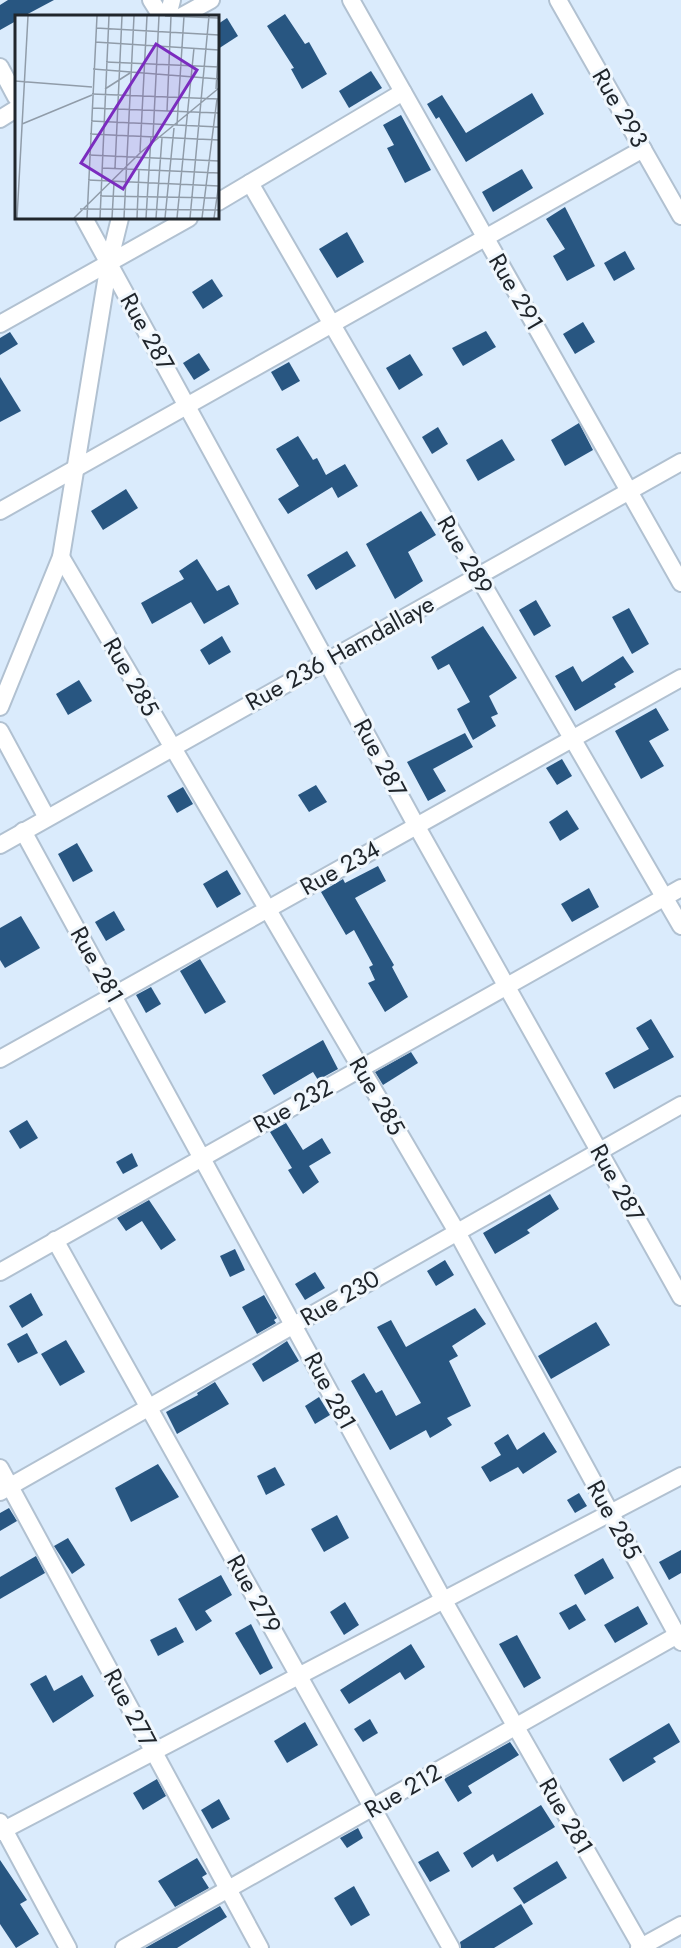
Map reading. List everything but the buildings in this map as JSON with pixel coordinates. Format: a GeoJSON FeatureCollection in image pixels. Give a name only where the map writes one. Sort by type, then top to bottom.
{"type":"FeatureCollection","features":[{"type":"Feature","properties":{"kind":"street"},"geometry":{"type":"LineString","coordinates":[[151,0],[160,15]]}},
{"type":"Feature","properties":{"kind":"street"},"geometry":{"type":"LineString","coordinates":[[168,15],[172,0]]}},
{"type":"Feature","properties":{"kind":"street"},"geometry":{"type":"LineString","coordinates":[[184,15],[211,0]]}},
{"type":"Feature","properties":{"kind":"street","name":"Rue 291"},"geometry":{"type":"LineString","coordinates":[[351,0],[681,583]]}},
{"type":"Feature","properties":{"kind":"street","name":"Rue 293"},"geometry":{"type":"LineString","coordinates":[[558,0],[681,216]]}},
{"type":"Feature","properties":{"kind":"street"},"geometry":{"type":"LineString","coordinates":[[0,67],[15,95]]}},
{"type":"Feature","properties":{"kind":"street"},"geometry":{"type":"LineString","coordinates":[[219,200],[403,92]]}},
{"type":"Feature","properties":{"kind":"street"},"geometry":{"type":"LineString","coordinates":[[0,119],[15,111]]}},
{"type":"Feature","properties":{"kind":"street"},"geometry":{"type":"LineString","coordinates":[[0,511],[643,149]]}},
{"type":"Feature","properties":{"kind":"street","name":"Rue 289"},"geometry":{"type":"LineString","coordinates":[[250,183],[681,926]]}},
{"type":"Feature","properties":{"kind":"street","name":"Rue 287"},"geometry":{"type":"LineString","coordinates":[[85,219],[416,825],[681,1297]]}},
{"type":"Feature","properties":{"kind":"street"},"geometry":{"type":"LineString","coordinates":[[0,707],[61,557],[109,263],[120,219]]}},
{"type":"Feature","properties":{"kind":"street"},"geometry":{"type":"LineString","coordinates":[[0,324],[187,219]]}},
{"type":"Feature","properties":{"kind":"street","name":"Rue 236 Hamdallaye"},"geometry":{"type":"LineString","coordinates":[[0,845],[681,462]]}},
{"type":"Feature","properties":{"kind":"street","name":"Rue 285"},"geometry":{"type":"LineString","coordinates":[[61,557],[457,1232],[680,1637]]}},
{"type":"Feature","properties":{"kind":"street","name":"Rue 234"},"geometry":{"type":"LineString","coordinates":[[0,1059],[681,678]]}},
{"type":"Feature","properties":{"kind":"street"},"geometry":{"type":"LineString","coordinates":[[0,731],[47,818]]}},
{"type":"Feature","properties":{"kind":"street","name":"Rue 281"},"geometry":{"type":"LineString","coordinates":[[23,831],[444,1600],[641,1948]]}},
{"type":"Feature","properties":{"kind":"street","name":"Rue 232"},"geometry":{"type":"LineString","coordinates":[[0,1272],[681,888]]}},
{"type":"Feature","properties":{"kind":"street","name":"Rue 230"},"geometry":{"type":"LineString","coordinates":[[5,1489],[681,1105]]}},
{"type":"Feature","properties":{"kind":"street","name":"Rue 279"},"geometry":{"type":"LineString","coordinates":[[55,1240],[451,1948]]}},
{"type":"Feature","properties":{"kind":"street","name":"Rue 277"},"geometry":{"type":"LineString","coordinates":[[0,1468],[5,1489],[260,1948]]}},
{"type":"Feature","properties":{"kind":"street"},"geometry":{"type":"LineString","coordinates":[[68,1948],[1,1828],[300,1676],[681,1476]]}},
{"type":"Feature","properties":{"kind":"street","name":"Rue 212"},"geometry":{"type":"LineString","coordinates":[[124,1948],[680,1637]]}},
{"type":"Feature","properties":{"kind":"street"},"geometry":{"type":"LineString","coordinates":[[641,1948],[681,1925]]}}]}
